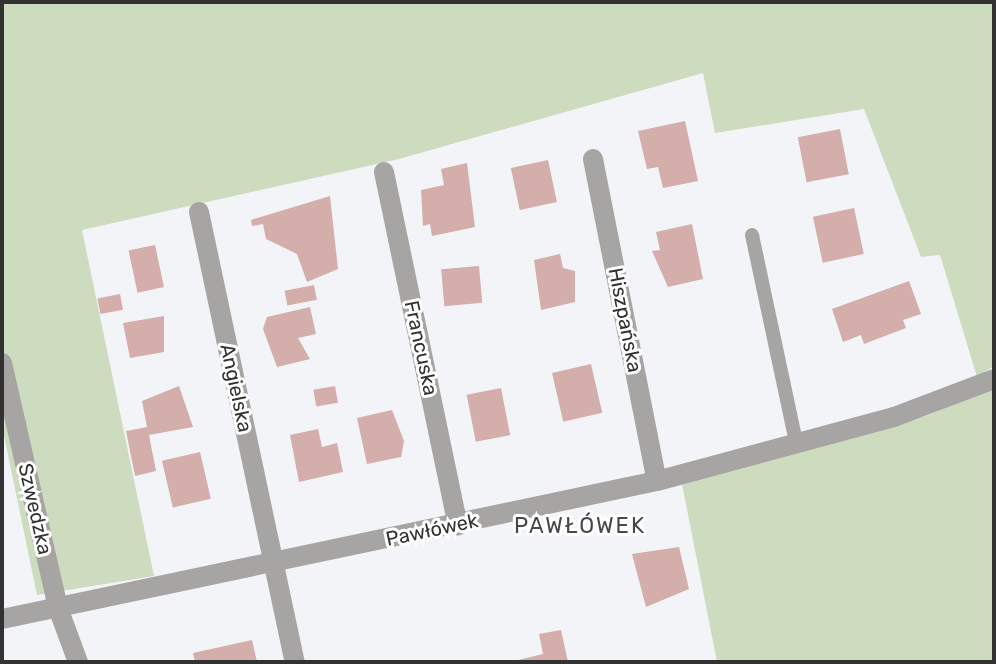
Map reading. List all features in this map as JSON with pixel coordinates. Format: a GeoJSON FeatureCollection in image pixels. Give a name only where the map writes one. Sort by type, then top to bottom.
{"type":"FeatureCollection","features":[{"type":"Feature","properties":{"kind":"street","name":"Hiszpańska"},"geometry":{"type":"LineString","coordinates":[[593,159],[657,481]]}},
{"type":"Feature","properties":{"kind":"street","name":"Francuska"},"geometry":{"type":"LineString","coordinates":[[384,172],[458,525]]}},
{"type":"Feature","properties":{"kind":"street","name":"Angielska"},"geometry":{"type":"LineString","coordinates":[[199,212],[295,662]]}},
{"type":"Feature","properties":{"kind":"street","name":"Szwedzka"},"geometry":{"type":"LineString","coordinates":[[2,363],[58,608],[78,662]]}},
{"type":"Feature","properties":{"kind":"street","name":"Pawłówek"},"geometry":{"type":"LineString","coordinates":[[2,619],[657,481],[797,446],[994,379]]}},
{"type":"Feature","properties":{"kind":"lane"},"geometry":{"type":"LineString","coordinates":[[752,235],[797,446]]}},
{"type":"Feature","properties":{"kind":"green space"},"geometry":{"type":"Polygon","coordinates":[[[2,2],[994,2],[994,366],[977,377],[940,255],[921,257],[864,109],[715,133],[703,73],[399,159],[82,230],[154,576],[37,595],[2,426],[2,2]]]}},
{"type":"Feature","properties":{"kind":"green space"},"geometry":{"type":"Polygon","coordinates":[[[994,386],[994,662],[717,662],[682,484],[929,415],[994,386]]]}},
{"type":"Feature","properties":{"kind":"building"},"geometry":{"type":"Polygon","coordinates":[[[685,121],[698,181],[663,188],[658,167],[647,169],[638,131],[685,121]]]}},
{"type":"Feature","properties":{"kind":"building"},"geometry":{"type":"Polygon","coordinates":[[[840,129],[849,174],[807,182],[798,137],[840,129]]]}},
{"type":"Feature","properties":{"kind":"building"},"geometry":{"type":"Polygon","coordinates":[[[548,160],[557,202],[520,210],[511,168],[548,160]]]}},
{"type":"Feature","properties":{"kind":"building"},"geometry":{"type":"Polygon","coordinates":[[[467,163],[475,227],[432,236],[430,224],[423,226],[421,190],[444,185],[441,169],[467,163]]]}},
{"type":"Feature","properties":{"kind":"building"},"geometry":{"type":"Polygon","coordinates":[[[330,196],[338,269],[307,282],[297,254],[266,239],[263,224],[252,226],[251,220],[330,196]]]}},
{"type":"Feature","properties":{"kind":"building"},"geometry":{"type":"Polygon","coordinates":[[[854,208],[864,254],[823,263],[813,217],[854,208]]]}},
{"type":"Feature","properties":{"kind":"building"},"geometry":{"type":"Polygon","coordinates":[[[692,224],[703,279],[668,287],[652,251],[660,250],[656,232],[692,224]]]}},
{"type":"Feature","properties":{"kind":"building"},"geometry":{"type":"Polygon","coordinates":[[[155,245],[164,287],[138,293],[129,251],[155,245]]]}},
{"type":"Feature","properties":{"kind":"building"},"geometry":{"type":"Polygon","coordinates":[[[560,254],[563,268],[575,271],[575,302],[541,310],[534,260],[560,254]]]}},
{"type":"Feature","properties":{"kind":"building"},"geometry":{"type":"Polygon","coordinates":[[[479,266],[482,303],[444,306],[441,269],[479,266]]]}},
{"type":"Feature","properties":{"kind":"building"},"geometry":{"type":"Polygon","coordinates":[[[909,281],[921,314],[903,320],[906,328],[864,344],[861,335],[843,342],[832,309],[909,281]]]}},
{"type":"Feature","properties":{"kind":"building"},"geometry":{"type":"Polygon","coordinates":[[[314,285],[317,300],[287,305],[285,291],[314,285]]]}},
{"type":"Feature","properties":{"kind":"building"},"geometry":{"type":"Polygon","coordinates":[[[120,294],[123,310],[100,314],[97,298],[120,294]]]}},
{"type":"Feature","properties":{"kind":"building"},"geometry":{"type":"Polygon","coordinates":[[[310,307],[316,334],[298,338],[310,359],[277,367],[263,329],[267,317],[310,307]]]}},
{"type":"Feature","properties":{"kind":"building"},"geometry":{"type":"Polygon","coordinates":[[[164,316],[164,352],[130,358],[123,323],[164,316]]]}},
{"type":"Feature","properties":{"kind":"building"},"geometry":{"type":"Polygon","coordinates":[[[591,364],[602,413],[563,422],[552,373],[591,364]]]}},
{"type":"Feature","properties":{"kind":"building"},"geometry":{"type":"Polygon","coordinates":[[[179,386],[193,427],[149,435],[156,471],[135,476],[126,431],[147,427],[142,401],[179,386]]]}},
{"type":"Feature","properties":{"kind":"building"},"geometry":{"type":"Polygon","coordinates":[[[335,386],[338,403],[316,407],[313,390],[335,386]]]}},
{"type":"Feature","properties":{"kind":"building"},"geometry":{"type":"Polygon","coordinates":[[[501,388],[510,435],[476,442],[467,395],[501,388]]]}},
{"type":"Feature","properties":{"kind":"building"},"geometry":{"type":"Polygon","coordinates":[[[392,410],[404,441],[401,457],[367,464],[357,418],[392,410]]]}},
{"type":"Feature","properties":{"kind":"building"},"geometry":{"type":"Polygon","coordinates":[[[318,429],[322,447],[337,443],[343,472],[299,482],[290,435],[318,429]]]}},
{"type":"Feature","properties":{"kind":"building"},"geometry":{"type":"Polygon","coordinates":[[[200,452],[211,499],[173,508],[162,461],[200,452]]]}},
{"type":"Feature","properties":{"kind":"building"},"geometry":{"type":"Polygon","coordinates":[[[679,547],[689,589],[646,607],[632,554],[679,547]]]}},
{"type":"Feature","properties":{"kind":"building"},"geometry":{"type":"Polygon","coordinates":[[[561,630],[568,662],[510,662],[543,654],[539,634],[561,630]]]}},
{"type":"Feature","properties":{"kind":"building"},"geometry":{"type":"Polygon","coordinates":[[[252,640],[257,662],[195,662],[193,653],[252,640]]]}},
{"type":"Feature","properties":{"kind":"district","name":"PAWŁÓWEK"},"geometry":{"type":"Point","coordinates":[580,526]}}]}
